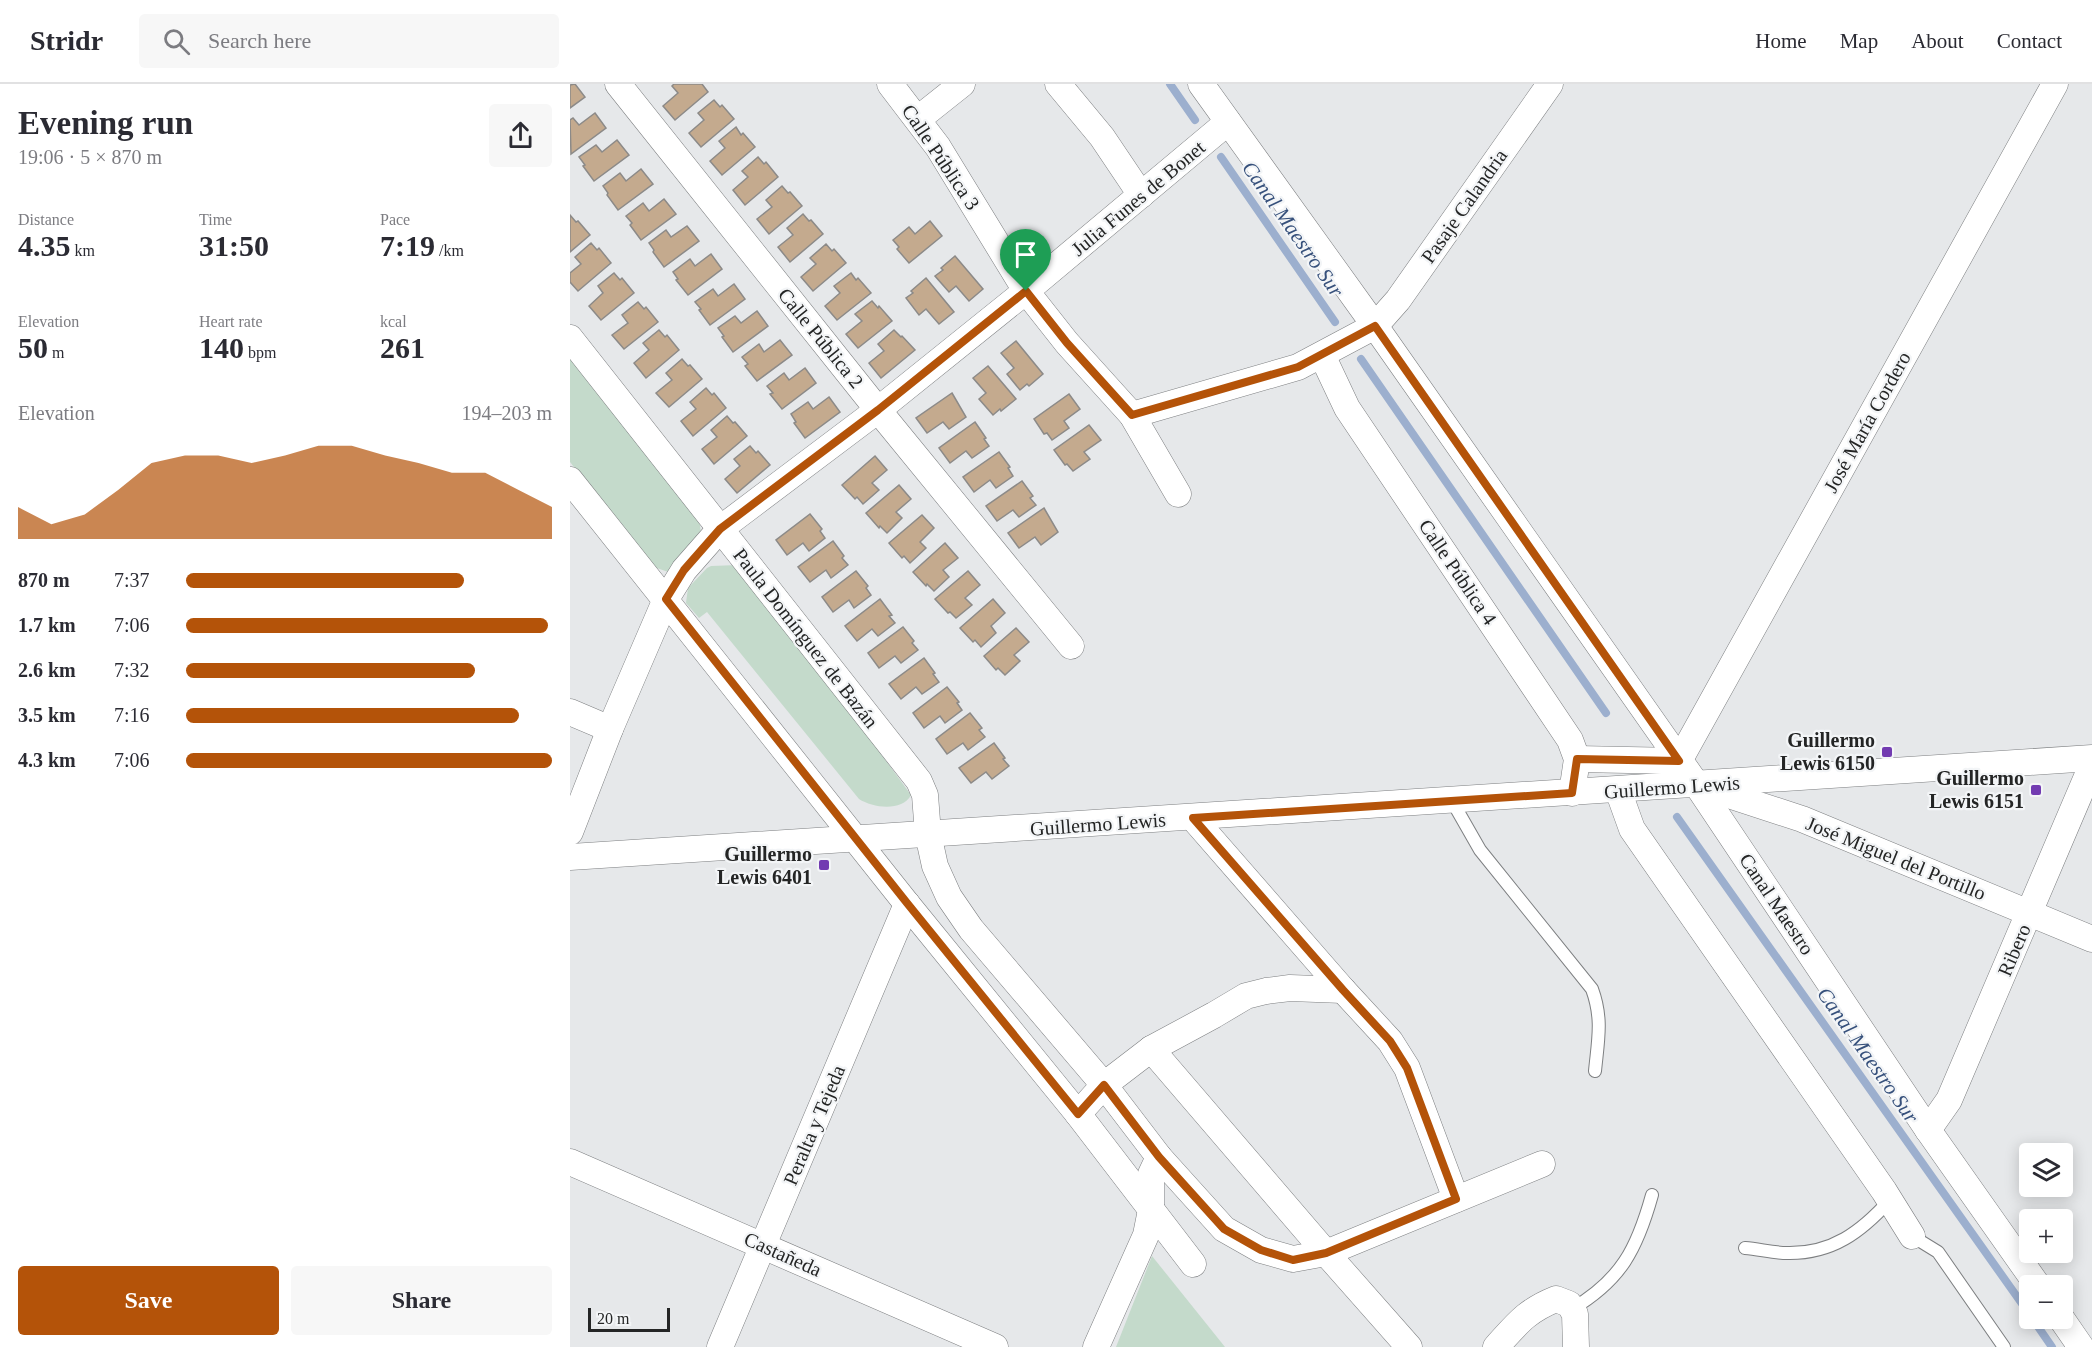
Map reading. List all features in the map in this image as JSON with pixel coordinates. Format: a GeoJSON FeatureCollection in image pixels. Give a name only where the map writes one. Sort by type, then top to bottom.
{"type":"FeatureCollection","features":[{"type":"Feature","properties":{"kind":"street","name":"Calle Pública 2"},"geometry":{"type":"LineString","coordinates":[[618,84],[878,410],[1071,646]]}},
{"type":"Feature","properties":{"kind":"street","name":"Calle Pública 3"},"geometry":{"type":"LineString","coordinates":[[890,84],[938,147],[1026,291],[1067,343],[1132,415],[1178,494]]}},
{"type":"Feature","properties":{"kind":"street"},"geometry":{"type":"LineString","coordinates":[[918,119],[962,84]]}},
{"type":"Feature","properties":{"kind":"street"},"geometry":{"type":"LineString","coordinates":[[1058,84],[1102,138],[1141,195]]}},
{"type":"Feature","properties":{"kind":"street","name":"Pasaje Calandria"},"geometry":{"type":"LineString","coordinates":[[1132,415],[1298,367],[1375,326],[1398,300],[1550,84]]}},
{"type":"Feature","properties":{"kind":"street","name":"José María Cordero"},"geometry":{"type":"LineString","coordinates":[[1679,761],[2055,84]]}},
{"type":"Feature","properties":{"kind":"street","name":"Canal Maestro"},"geometry":{"type":"LineString","coordinates":[[1215,90],[1228,122],[1375,326],[1697,785],[1928,1130],[2030,1275]]}},
{"type":"Feature","properties":{"kind":"street","name":"Julia Funes de Bonet"},"geometry":{"type":"LineString","coordinates":[[570,832],[610,729],[666,599],[684,570],[720,529],[878,410],[1026,291],[1228,122]]}},
{"type":"Feature","properties":{"kind":"street","name":"Paula Domínguez de Bazán"},"geometry":{"type":"LineString","coordinates":[[570,338],[919,781],[925,795],[928,834],[935,866],[949,897],[971,928],[1104,1085],[1159,1157],[1224,1229],[1261,1250],[1293,1260],[1326,1253],[1542,1164]]}},
{"type":"Feature","properties":{"kind":"street","name":"Calle Pública 4"},"geometry":{"type":"LineString","coordinates":[[1322,355],[1347,408],[1570,740],[1577,759]]}},
{"type":"Feature","properties":{"kind":"street"},"geometry":{"type":"LineString","coordinates":[[570,480],[1078,1114],[1193,1264]]}},
{"type":"Feature","properties":{"kind":"street"},"geometry":{"type":"LineString","coordinates":[[570,712],[610,729]]}},
{"type":"Feature","properties":{"kind":"street","name":"Guillermo Lewis"},"geometry":{"type":"LineString","coordinates":[[570,857],[2092,758]]}},
{"type":"Feature","properties":{"kind":"street"},"geometry":{"type":"LineString","coordinates":[[1572,793],[1577,759],[1679,761]]}},
{"type":"Feature","properties":{"kind":"street","name":"Ribero"},"geometry":{"type":"LineString","coordinates":[[1928,1130],[1949,1100],[2092,765]]}},
{"type":"Feature","properties":{"kind":"street","name":"José Miguel del Portillo"},"geometry":{"type":"LineString","coordinates":[[1697,785],[1802,819],[2092,939]]}},
{"type":"Feature","properties":{"kind":"street"},"geometry":{"type":"LineString","coordinates":[[1618,790],[1632,828],[1890,1200],[1912,1236]]}},
{"type":"Feature","properties":{"kind":"street"},"geometry":{"type":"LineString","coordinates":[[1193,818],[1390,1041],[1407,1068],[1456,1199]]}},
{"type":"Feature","properties":{"kind":"street","name":"Peralta y Tejeda"},"geometry":{"type":"LineString","coordinates":[[720,1347],[907,903]]}},
{"type":"Feature","properties":{"kind":"street"},"geometry":{"type":"LineString","coordinates":[[1078,1114],[1104,1085],[1151,1048],[1246,996],[1290,988],[1343,990]]}},
{"type":"Feature","properties":{"kind":"street"},"geometry":{"type":"LineString","coordinates":[[1151,1048],[1409,1347]]}},
{"type":"Feature","properties":{"kind":"street"},"geometry":{"type":"LineString","coordinates":[[1096,1347],[1146,1235],[1151,1210],[1151,1174],[1159,1157]]}},
{"type":"Feature","properties":{"kind":"street","name":"Castañeda"},"geometry":{"type":"LineString","coordinates":[[570,1162],[995,1347]]}},
{"type":"Feature","properties":{"kind":"street"},"geometry":{"type":"LineString","coordinates":[[1496,1347],[1523,1316],[1556,1299],[1569,1304],[1575,1314],[1576,1347]]}},
{"type":"Feature","properties":{"kind":"street"},"geometry":{"type":"LineString","coordinates":[[2069,1329],[2081,1347]]}},
{"type":"Feature","properties":{"kind":"lane"},"geometry":{"type":"LineString","coordinates":[[1452,801],[1480,850],[1592,989],[1599,1007],[1600,1026],[1595,1071]]}},
{"type":"Feature","properties":{"kind":"lane"},"geometry":{"type":"LineString","coordinates":[[1572,1309],[1595,1295],[1623,1265],[1642,1230],[1652,1195]]}},
{"type":"Feature","properties":{"kind":"lane"},"geometry":{"type":"LineString","coordinates":[[1745,1248],[1786,1253],[1820,1250],[1870,1223],[1890,1200]]}},
{"type":"Feature","properties":{"kind":"lane"},"geometry":{"type":"LineString","coordinates":[[1912,1236],[1938,1252],[2004,1347]]}},
{"type":"Feature","properties":{"kind":"green space"},"geometry":{"type":"Polygon","coordinates":[[[570,356],[694,510],[701,534],[671,573],[654,567],[570,462],[570,356]]]}},
{"type":"Feature","properties":{"kind":"green space"},"geometry":{"type":"Polygon","coordinates":[[[738,565],[746,569],[911,795],[907,800],[887,807],[872,805],[859,799],[707,612],[699,618],[686,603],[688,588],[707,568],[738,565]]]}},
{"type":"Feature","properties":{"kind":"green space"},"geometry":{"type":"Polygon","coordinates":[[[1152,1256],[1225,1347],[1116,1347],[1152,1256]]]}},
{"type":"Feature","properties":{"kind":"building"},"geometry":{"type":"Polygon","coordinates":[[[575,84],[585,97],[570,108],[570,85],[575,84]]]}},
{"type":"Feature","properties":{"kind":"building"},"geometry":{"type":"Polygon","coordinates":[[[674,84],[702,84],[708,92],[675,120],[663,106],[678,93],[672,86],[674,84]]]}},
{"type":"Feature","properties":{"kind":"building"},"geometry":{"type":"Polygon","coordinates":[[[714,100],[720,107],[722,105],[734,119],[701,147],[689,133],[704,120],[698,113],[714,100]]]}},
{"type":"Feature","properties":{"kind":"building"},"geometry":{"type":"Polygon","coordinates":[[[595,113],[606,128],[571,154],[570,120],[573,118],[579,125],[595,113]]]}},
{"type":"Feature","properties":{"kind":"building"},"geometry":{"type":"Polygon","coordinates":[[[736,127],[741,135],[743,133],[755,147],[722,175],[710,161],[725,148],[719,141],[736,127]]]}},
{"type":"Feature","properties":{"kind":"building"},"geometry":{"type":"Polygon","coordinates":[[[617,140],[629,155],[594,181],[579,157],[596,145],[602,152],[617,140]]]}},
{"type":"Feature","properties":{"kind":"building"},"geometry":{"type":"Polygon","coordinates":[[[758,157],[764,164],[766,162],[778,177],[745,205],[733,190],[748,177],[742,171],[758,157]]]}},
{"type":"Feature","properties":{"kind":"building"},"geometry":{"type":"Polygon","coordinates":[[[641,169],[653,184],[618,210],[603,186],[620,173],[626,181],[641,169]]]}},
{"type":"Feature","properties":{"kind":"building"},"geometry":{"type":"Polygon","coordinates":[[[782,186],[802,206],[769,234],[757,219],[772,207],[766,200],[782,186]]]}},
{"type":"Feature","properties":{"kind":"building"},"geometry":{"type":"Polygon","coordinates":[[[664,199],[676,214],[641,240],[626,216],[643,203],[649,211],[664,199]]]}},
{"type":"Feature","properties":{"kind":"building"},"geometry":{"type":"Polygon","coordinates":[[[803,214],[823,234],[790,262],[778,247],[793,235],[787,228],[803,214]]]}},
{"type":"Feature","properties":{"kind":"building"},"geometry":{"type":"Polygon","coordinates":[[[570,215],[590,235],[570,252],[570,215]]]}},
{"type":"Feature","properties":{"kind":"building"},"geometry":{"type":"Polygon","coordinates":[[[930,221],[942,236],[909,263],[897,249],[899,247],[893,240],[909,227],[915,234],[930,221]]]}},
{"type":"Feature","properties":{"kind":"building"},"geometry":{"type":"Polygon","coordinates":[[[687,226],[699,241],[664,267],[649,243],[666,230],[671,237],[687,226]]]}},
{"type":"Feature","properties":{"kind":"building"},"geometry":{"type":"Polygon","coordinates":[[[591,243],[597,250],[599,248],[611,263],[578,291],[570,282],[570,273],[581,264],[575,257],[591,243]]]}},
{"type":"Feature","properties":{"kind":"building"},"geometry":{"type":"Polygon","coordinates":[[[826,244],[832,251],[834,249],[846,263],[813,291],[801,277],[816,264],[810,258],[826,244]]]}},
{"type":"Feature","properties":{"kind":"building"},"geometry":{"type":"Polygon","coordinates":[[[711,254],[722,269],[688,295],[676,280],[678,279],[673,272],[690,259],[695,266],[711,254]]]}},
{"type":"Feature","properties":{"kind":"building"},"geometry":{"type":"Polygon","coordinates":[[[955,256],[983,289],[969,301],[956,286],[949,292],[935,276],[955,256]]]}},
{"type":"Feature","properties":{"kind":"building"},"geometry":{"type":"Polygon","coordinates":[[[614,273],[620,280],[622,278],[634,293],[601,320],[589,306],[603,293],[598,286],[614,273]]]}},
{"type":"Feature","properties":{"kind":"building"},"geometry":{"type":"Polygon","coordinates":[[[851,273],[871,293],[837,320],[825,306],[840,293],[834,286],[851,273]]]}},
{"type":"Feature","properties":{"kind":"building"},"geometry":{"type":"Polygon","coordinates":[[[926,278],[954,312],[939,324],[926,309],[919,315],[906,298],[926,278]]]}},
{"type":"Feature","properties":{"kind":"building"},"geometry":{"type":"Polygon","coordinates":[[[734,284],[745,299],[710,325],[695,302],[713,289],[718,296],[734,284]]]}},
{"type":"Feature","properties":{"kind":"building"},"geometry":{"type":"Polygon","coordinates":[[[872,301],[892,321],[858,348],[846,334],[862,321],[855,314],[872,301]]]}},
{"type":"Feature","properties":{"kind":"building"},"geometry":{"type":"Polygon","coordinates":[[[638,302],[644,309],[646,307],[658,322],[624,349],[612,335],[628,323],[622,315],[638,302]]]}},
{"type":"Feature","properties":{"kind":"building"},"geometry":{"type":"Polygon","coordinates":[[[757,311],[768,326],[733,352],[718,328],[735,316],[741,323],[757,311]]]}},
{"type":"Feature","properties":{"kind":"building"},"geometry":{"type":"Polygon","coordinates":[[[659,330],[665,337],[667,335],[679,350],[646,378],[634,363],[649,350],[643,343],[659,330]]]}},
{"type":"Feature","properties":{"kind":"building"},"geometry":{"type":"Polygon","coordinates":[[[894,330],[915,350],[881,378],[869,363],[884,351],[878,344],[894,330]]]}},
{"type":"Feature","properties":{"kind":"building"},"geometry":{"type":"Polygon","coordinates":[[[780,340],[792,355],[757,381],[745,366],[748,364],[742,357],[759,344],[764,352],[780,340]]]}},
{"type":"Feature","properties":{"kind":"building"},"geometry":{"type":"Polygon","coordinates":[[[1016,341],[1043,374],[1029,386],[1027,384],[1020,390],[1007,374],[1014,368],[1001,353],[1016,341]]]}},
{"type":"Feature","properties":{"kind":"building"},"geometry":{"type":"Polygon","coordinates":[[[682,359],[702,379],[669,407],[656,393],[672,380],[666,373],[682,359]]]}},
{"type":"Feature","properties":{"kind":"building"},"geometry":{"type":"Polygon","coordinates":[[[988,366],[1016,399],[993,415],[979,399],[986,393],[973,378],[988,366]]]}},
{"type":"Feature","properties":{"kind":"building"},"geometry":{"type":"Polygon","coordinates":[[[805,368],[816,383],[782,409],[770,394],[773,393],[767,386],[784,373],[789,380],[805,368]]]}},
{"type":"Feature","properties":{"kind":"building"},"geometry":{"type":"Polygon","coordinates":[[[706,388],[712,395],[714,393],[726,408],[693,436],[681,421],[696,409],[690,402],[706,388]]]}},
{"type":"Feature","properties":{"kind":"building"},"geometry":{"type":"Polygon","coordinates":[[[952,393],[966,417],[949,429],[943,422],[927,433],[916,418],[952,393]]]}},
{"type":"Feature","properties":{"kind":"building"},"geometry":{"type":"Polygon","coordinates":[[[1069,394],[1080,409],[1064,421],[1069,428],[1052,440],[1047,433],[1044,434],[1034,419],[1069,394]]]}},
{"type":"Feature","properties":{"kind":"building"},"geometry":{"type":"Polygon","coordinates":[[[829,397],[840,412],[805,438],[794,423],[796,422],[791,414],[808,402],[813,409],[829,397]]]}},
{"type":"Feature","properties":{"kind":"building"},"geometry":{"type":"Polygon","coordinates":[[[727,416],[747,436],[714,464],[702,449],[717,437],[711,430],[727,416]]]}},
{"type":"Feature","properties":{"kind":"building"},"geometry":{"type":"Polygon","coordinates":[[[975,422],[989,446],[972,458],[966,451],[950,463],[939,448],[975,422]]]}},
{"type":"Feature","properties":{"kind":"building"},"geometry":{"type":"Polygon","coordinates":[[[1089,425],[1101,440],[1084,452],[1090,459],[1073,471],[1067,464],[1065,465],[1054,450],[1089,425]]]}},
{"type":"Feature","properties":{"kind":"building"},"geometry":{"type":"Polygon","coordinates":[[[750,446],[756,453],[758,451],[770,465],[737,493],[725,479],[740,466],[734,459],[750,446]]]}},
{"type":"Feature","properties":{"kind":"building"},"geometry":{"type":"Polygon","coordinates":[[[999,452],[1010,467],[1008,468],[1013,476],[996,488],[990,480],[974,492],[963,477],[999,452]]]}},
{"type":"Feature","properties":{"kind":"building"},"geometry":{"type":"Polygon","coordinates":[[[875,456],[887,470],[872,483],[879,490],[863,504],[842,485],[875,456]]]}},
{"type":"Feature","properties":{"kind":"building"},"geometry":{"type":"Polygon","coordinates":[[[1022,481],[1033,496],[1030,498],[1036,505],[1019,517],[1013,510],[997,521],[986,506],[1022,481]]]}},
{"type":"Feature","properties":{"kind":"building"},"geometry":{"type":"Polygon","coordinates":[[[899,485],[911,499],[896,512],[902,518],[887,533],[880,526],[879,528],[866,513],[899,485]]]}},
{"type":"Feature","properties":{"kind":"building"},"geometry":{"type":"Polygon","coordinates":[[[1044,508],[1058,532],[1041,545],[1035,537],[1019,548],[1008,533],[1044,508]]]}},
{"type":"Feature","properties":{"kind":"building"},"geometry":{"type":"Polygon","coordinates":[[[810,514],[822,529],[820,531],[825,538],[809,551],[803,543],[787,555],[776,540],[810,514]]]}},
{"type":"Feature","properties":{"kind":"building"},"geometry":{"type":"Polygon","coordinates":[[[922,515],[934,528],[920,542],[926,548],[910,563],[904,556],[902,558],[889,543],[922,515]]]}},
{"type":"Feature","properties":{"kind":"building"},"geometry":{"type":"Polygon","coordinates":[[[833,541],[848,565],[831,578],[826,570],[810,582],[798,567],[833,541]]]}},
{"type":"Feature","properties":{"kind":"building"},"geometry":{"type":"Polygon","coordinates":[[[945,543],[958,558],[943,570],[949,577],[934,591],[913,572],[945,543]]]}},
{"type":"Feature","properties":{"kind":"building"},"geometry":{"type":"Polygon","coordinates":[[[856,571],[868,586],[866,588],[871,595],[854,608],[849,600],[833,612],[822,597],[856,571]]]}},
{"type":"Feature","properties":{"kind":"building"},"geometry":{"type":"Polygon","coordinates":[[[968,571],[980,585],[965,598],[972,605],[956,618],[935,599],[968,571]]]}},
{"type":"Feature","properties":{"kind":"building"},"geometry":{"type":"Polygon","coordinates":[[[880,599],[895,623],[878,636],[872,629],[857,641],[845,626],[880,599]]]}},
{"type":"Feature","properties":{"kind":"building"},"geometry":{"type":"Polygon","coordinates":[[[993,599],[1005,613],[991,626],[996,633],[981,647],[960,628],[993,599]]]}},
{"type":"Feature","properties":{"kind":"building"},"geometry":{"type":"Polygon","coordinates":[[[903,627],[918,650],[901,663],[895,656],[879,668],[868,653],[903,627]]]}},
{"type":"Feature","properties":{"kind":"building"},"geometry":{"type":"Polygon","coordinates":[[[1016,628],[1029,642],[1014,655],[1020,661],[1005,675],[998,668],[996,670],[984,656],[1016,628]]]}},
{"type":"Feature","properties":{"kind":"building"},"geometry":{"type":"Polygon","coordinates":[[[924,658],[939,682],[922,694],[916,687],[901,699],[889,684],[924,658]]]}},
{"type":"Feature","properties":{"kind":"building"},"geometry":{"type":"Polygon","coordinates":[[[947,687],[959,702],[957,703],[962,710],[945,723],[940,716],[924,728],[913,713],[947,687]]]}},
{"type":"Feature","properties":{"kind":"building"},"geometry":{"type":"Polygon","coordinates":[[[970,713],[982,728],[979,730],[985,737],[968,750],[963,743],[947,754],[936,739],[970,713]]]}},
{"type":"Feature","properties":{"kind":"building"},"geometry":{"type":"Polygon","coordinates":[[[994,743],[1009,766],[992,779],[986,772],[971,783],[959,768],[994,743]]]}},
{"type":"Feature","properties":{"kind":"waterway","name":"Canal Maestro Sur"},"geometry":{"type":"LineString","coordinates":[[1170,84],[1195,120]]}},
{"type":"Feature","properties":{"kind":"waterway","name":"Canal Maestro Sur"},"geometry":{"type":"LineString","coordinates":[[1221,157],[1335,322]]}},
{"type":"Feature","properties":{"kind":"waterway","name":"Canal Maestro Sur"},"geometry":{"type":"LineString","coordinates":[[1361,359],[1606,713]]}},
{"type":"Feature","properties":{"kind":"waterway","name":"Canal Maestro Sur"},"geometry":{"type":"LineString","coordinates":[[1677,817],[2019,1299]]}},
{"type":"Feature","properties":{"kind":"waterway","name":"Canal Maestro Sur"},"geometry":{"type":"LineString","coordinates":[[2040,1329],[2052,1347]]}},
{"type":"Feature","properties":{"kind":"place","name":"Guillermo Lewis 6150"},"geometry":{"type":"Point","coordinates":[1887,752]}},
{"type":"Feature","properties":{"kind":"place","name":"Guillermo Lewis 6151"},"geometry":{"type":"Point","coordinates":[2036,790]}},
{"type":"Feature","properties":{"kind":"place","name":"Guillermo Lewis 6401"},"geometry":{"type":"Point","coordinates":[824,865]}},
{"type":"Feature","properties":{"kind":"route"},"geometry":{"type":"LineString","coordinates":[[1026,291],[1067,343],[1132,415],[1298,367],[1375,326],[1679,761],[1577,759],[1572,793],[1193,818],[1390,1041],[1407,1068],[1456,1199],[1326,1253],[1293,1260],[1261,1250],[1224,1229],[1159,1157],[1104,1085],[1078,1114],[666,599],[684,570],[720,529],[878,410],[1026,291]]}}]}
